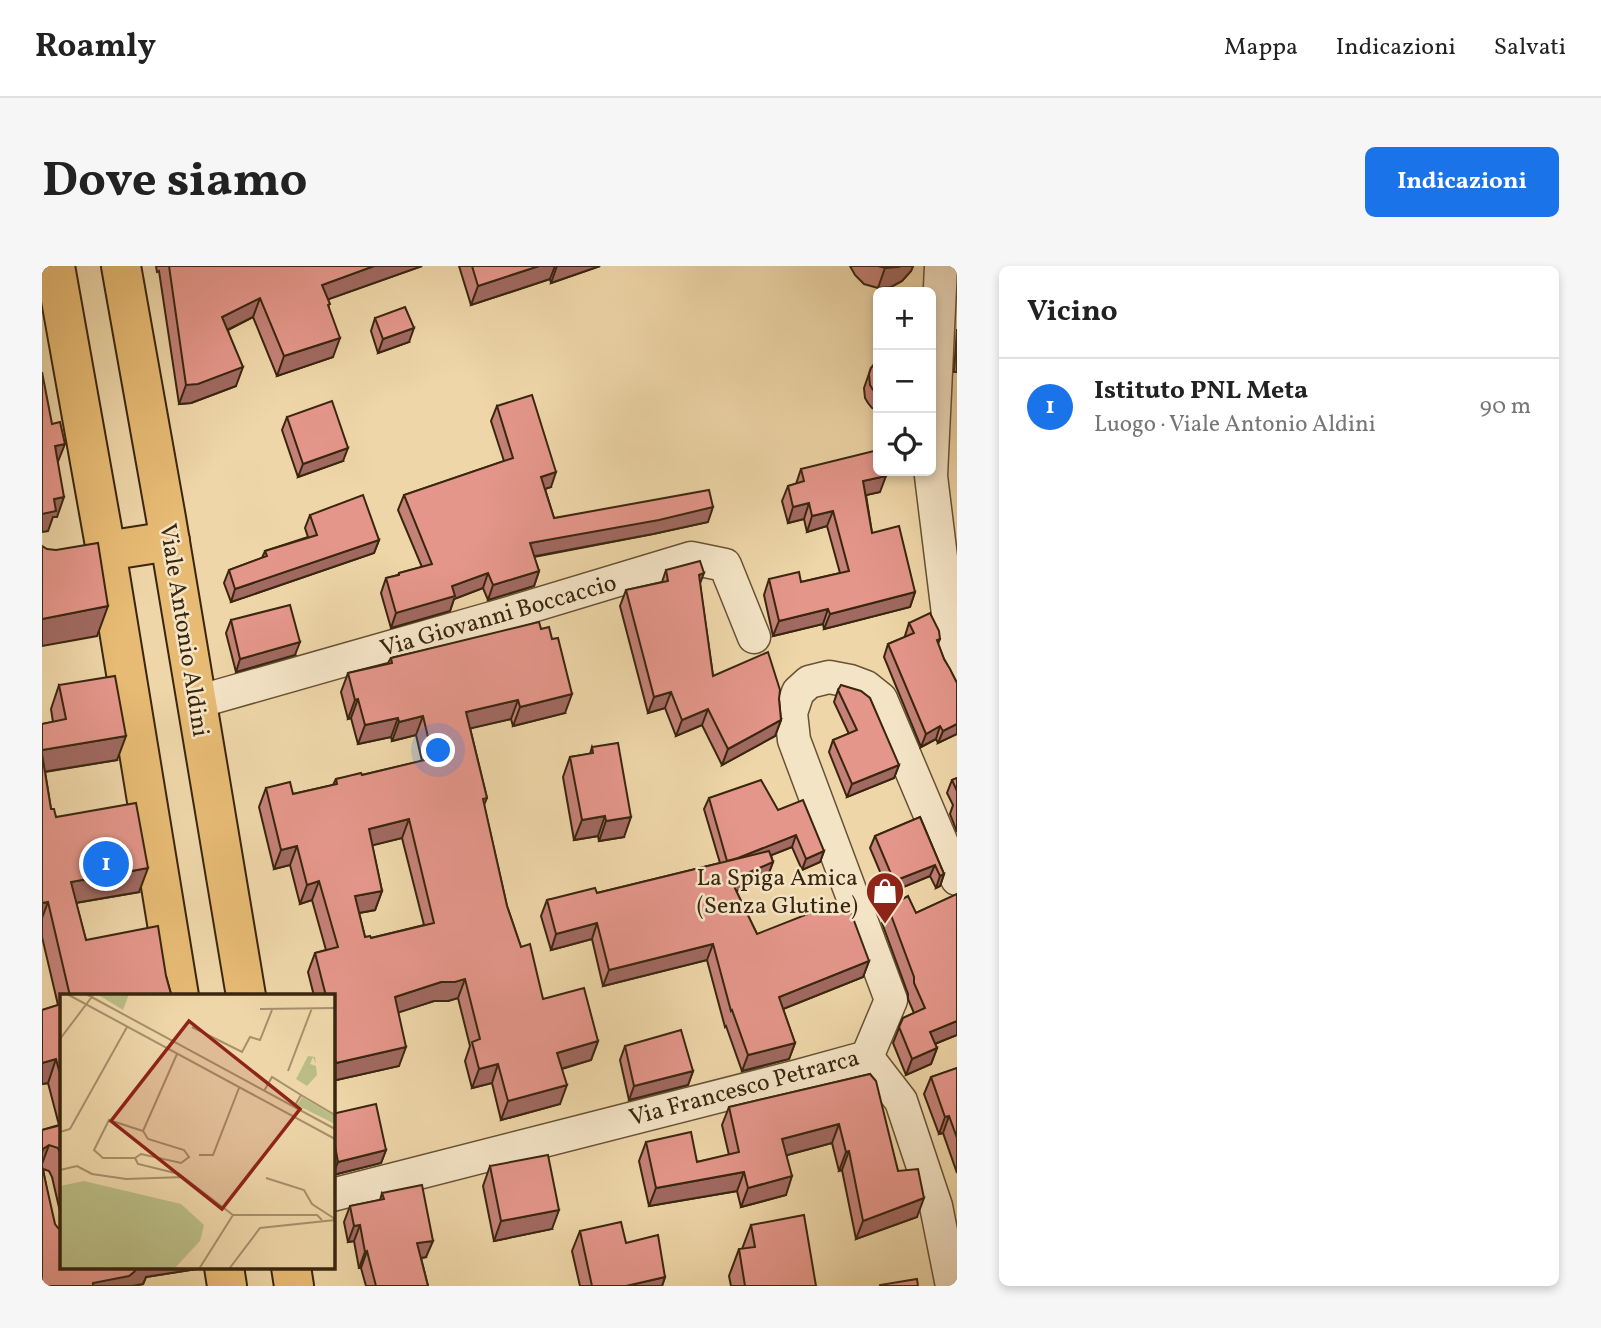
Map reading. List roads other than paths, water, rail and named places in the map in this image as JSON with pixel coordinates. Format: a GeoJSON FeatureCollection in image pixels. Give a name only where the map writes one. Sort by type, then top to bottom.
{"type":"FeatureCollection","features":[{"type":"Feature","properties":{"kind":"main road"},"geometry":{"type":"LineString","coordinates":[[55,266],[52,311],[93,553],[180,994]]}},
{"type":"Feature","properties":{"kind":"main road","name":"Viale Antonio Aldini"},"geometry":{"type":"LineString","coordinates":[[121,266],[246,994]]}},
{"type":"Feature","properties":{"kind":"main road"},"geometry":{"type":"LineString","coordinates":[[93,553],[170,541]]}},
{"type":"Feature","properties":{"kind":"main road"},"geometry":{"type":"LineString","coordinates":[[224,1268],[227,1286]]}},
{"type":"Feature","properties":{"kind":"main road"},"geometry":{"type":"LineString","coordinates":[[291,1268],[294,1286]]}},
{"type":"Feature","properties":{"kind":"street"},"geometry":{"type":"LineString","coordinates":[[941,266],[931,475],[953,622],[957,668]]}},
{"type":"Feature","properties":{"kind":"street","name":"Via Giovanni Boccaccio"},"geometry":{"type":"LineString","coordinates":[[197,702],[691,558],[725,565],[754,638]]}},
{"type":"Feature","properties":{"kind":"street","name":"Via Francesco Petrarca"},"geometry":{"type":"LineString","coordinates":[[334,1194],[867,1057],[891,1000],[794,740],[791,713],[798,692],[809,682],[829,677],[850,681],[866,687],[881,699],[957,879]]}},
{"type":"Feature","properties":{"kind":"street"},"geometry":{"type":"LineString","coordinates":[[867,1057],[901,1101],[936,1206],[952,1286]]}},
{"type":"Feature","properties":{"kind":"place","name":"Istituto PNL Meta"},"geometry":{"type":"Point","coordinates":[106,864]}},
{"type":"Feature","properties":{"kind":"place","name":"La Spiga Amica (Senza Glutine)"},"geometry":{"type":"Point","coordinates":[885,925]}}]}
